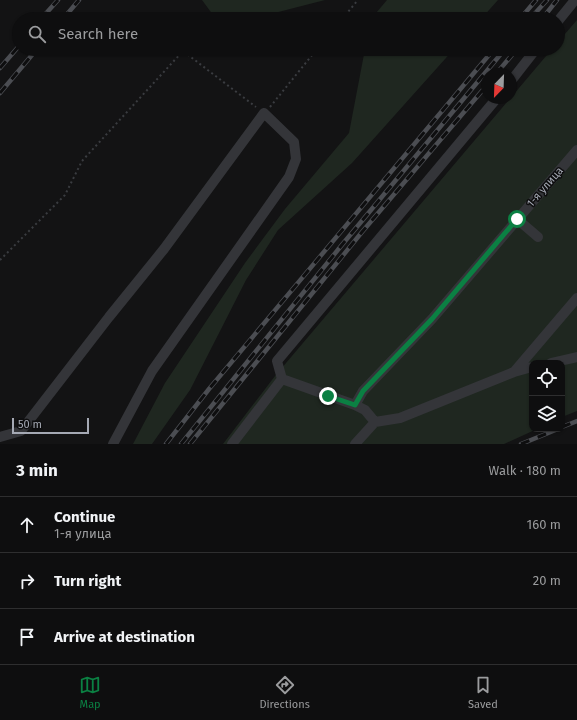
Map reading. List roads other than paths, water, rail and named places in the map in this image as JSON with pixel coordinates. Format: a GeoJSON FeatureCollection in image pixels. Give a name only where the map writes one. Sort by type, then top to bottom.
{"type":"FeatureCollection","features":[{"type":"Feature","properties":{"kind":"street"},"geometry":{"type":"LineString","coordinates":[[565,12],[575,0]]}},
{"type":"Feature","properties":{"kind":"street"},"geometry":{"type":"LineString","coordinates":[[517,73],[531,56]]}},
{"type":"Feature","properties":{"kind":"street"},"geometry":{"type":"LineString","coordinates":[[282,380],[277,361],[492,104]]}},
{"type":"Feature","properties":{"kind":"street"},"geometry":{"type":"LineString","coordinates":[[0,437],[21,431],[108,317],[164,249],[264,113],[294,142],[296,159],[289,177],[152,371],[114,444]]}},
{"type":"Feature","properties":{"kind":"street","name":"1-я улица"},"geometry":{"type":"LineString","coordinates":[[355,405],[363,391],[432,319],[577,150]]}},
{"type":"Feature","properties":{"kind":"street"},"geometry":{"type":"LineString","coordinates":[[517,219],[538,237]]}},
{"type":"Feature","properties":{"kind":"street"},"geometry":{"type":"LineString","coordinates":[[514,372],[577,298]]}},
{"type":"Feature","properties":{"kind":"street"},"geometry":{"type":"LineString","coordinates":[[564,360],[577,357]]}},
{"type":"Feature","properties":{"kind":"street"},"geometry":{"type":"LineString","coordinates":[[355,444],[375,422],[400,418],[514,372],[529,368]]}},
{"type":"Feature","properties":{"kind":"street"},"geometry":{"type":"LineString","coordinates":[[282,380],[355,405],[365,410],[375,422]]}},
{"type":"Feature","properties":{"kind":"street"},"geometry":{"type":"LineString","coordinates":[[232,444],[282,380]]}},
{"type":"Feature","properties":{"kind":"railway"},"geometry":{"type":"LineString","coordinates":[[47,12],[58,0]]}},
{"type":"Feature","properties":{"kind":"railway"},"geometry":{"type":"LineString","coordinates":[[69,12],[79,0]]}},
{"type":"Feature","properties":{"kind":"railway"},"geometry":{"type":"LineString","coordinates":[[526,12],[536,0]]}},
{"type":"Feature","properties":{"kind":"railway"},"geometry":{"type":"LineString","coordinates":[[536,12],[547,0]]}},
{"type":"Feature","properties":{"kind":"railway"},"geometry":{"type":"LineString","coordinates":[[548,12],[557,0]]}},
{"type":"Feature","properties":{"kind":"railway"},"geometry":{"type":"LineString","coordinates":[[0,68],[12,54]]}},
{"type":"Feature","properties":{"kind":"railway"},"geometry":{"type":"LineString","coordinates":[[0,93],[31,56]]}},
{"type":"Feature","properties":{"kind":"railway"},"geometry":{"type":"LineString","coordinates":[[166,444],[209,389],[488,56]]}},
{"type":"Feature","properties":{"kind":"railway"},"geometry":{"type":"LineString","coordinates":[[181,444],[341,246],[499,56]]}},
{"type":"Feature","properties":{"kind":"railway"},"geometry":{"type":"LineString","coordinates":[[501,68],[511,56]]}},
{"type":"Feature","properties":{"kind":"railway"},"geometry":{"type":"LineString","coordinates":[[190,444],[362,232],[481,92]]}},
{"type":"Feature","properties":{"kind":"railway"},"geometry":{"type":"LineString","coordinates":[[565,426],[577,421]]}},
{"type":"Feature","properties":{"kind":"railway"},"geometry":{"type":"LineString","coordinates":[[521,444],[551,432]]}}]}
